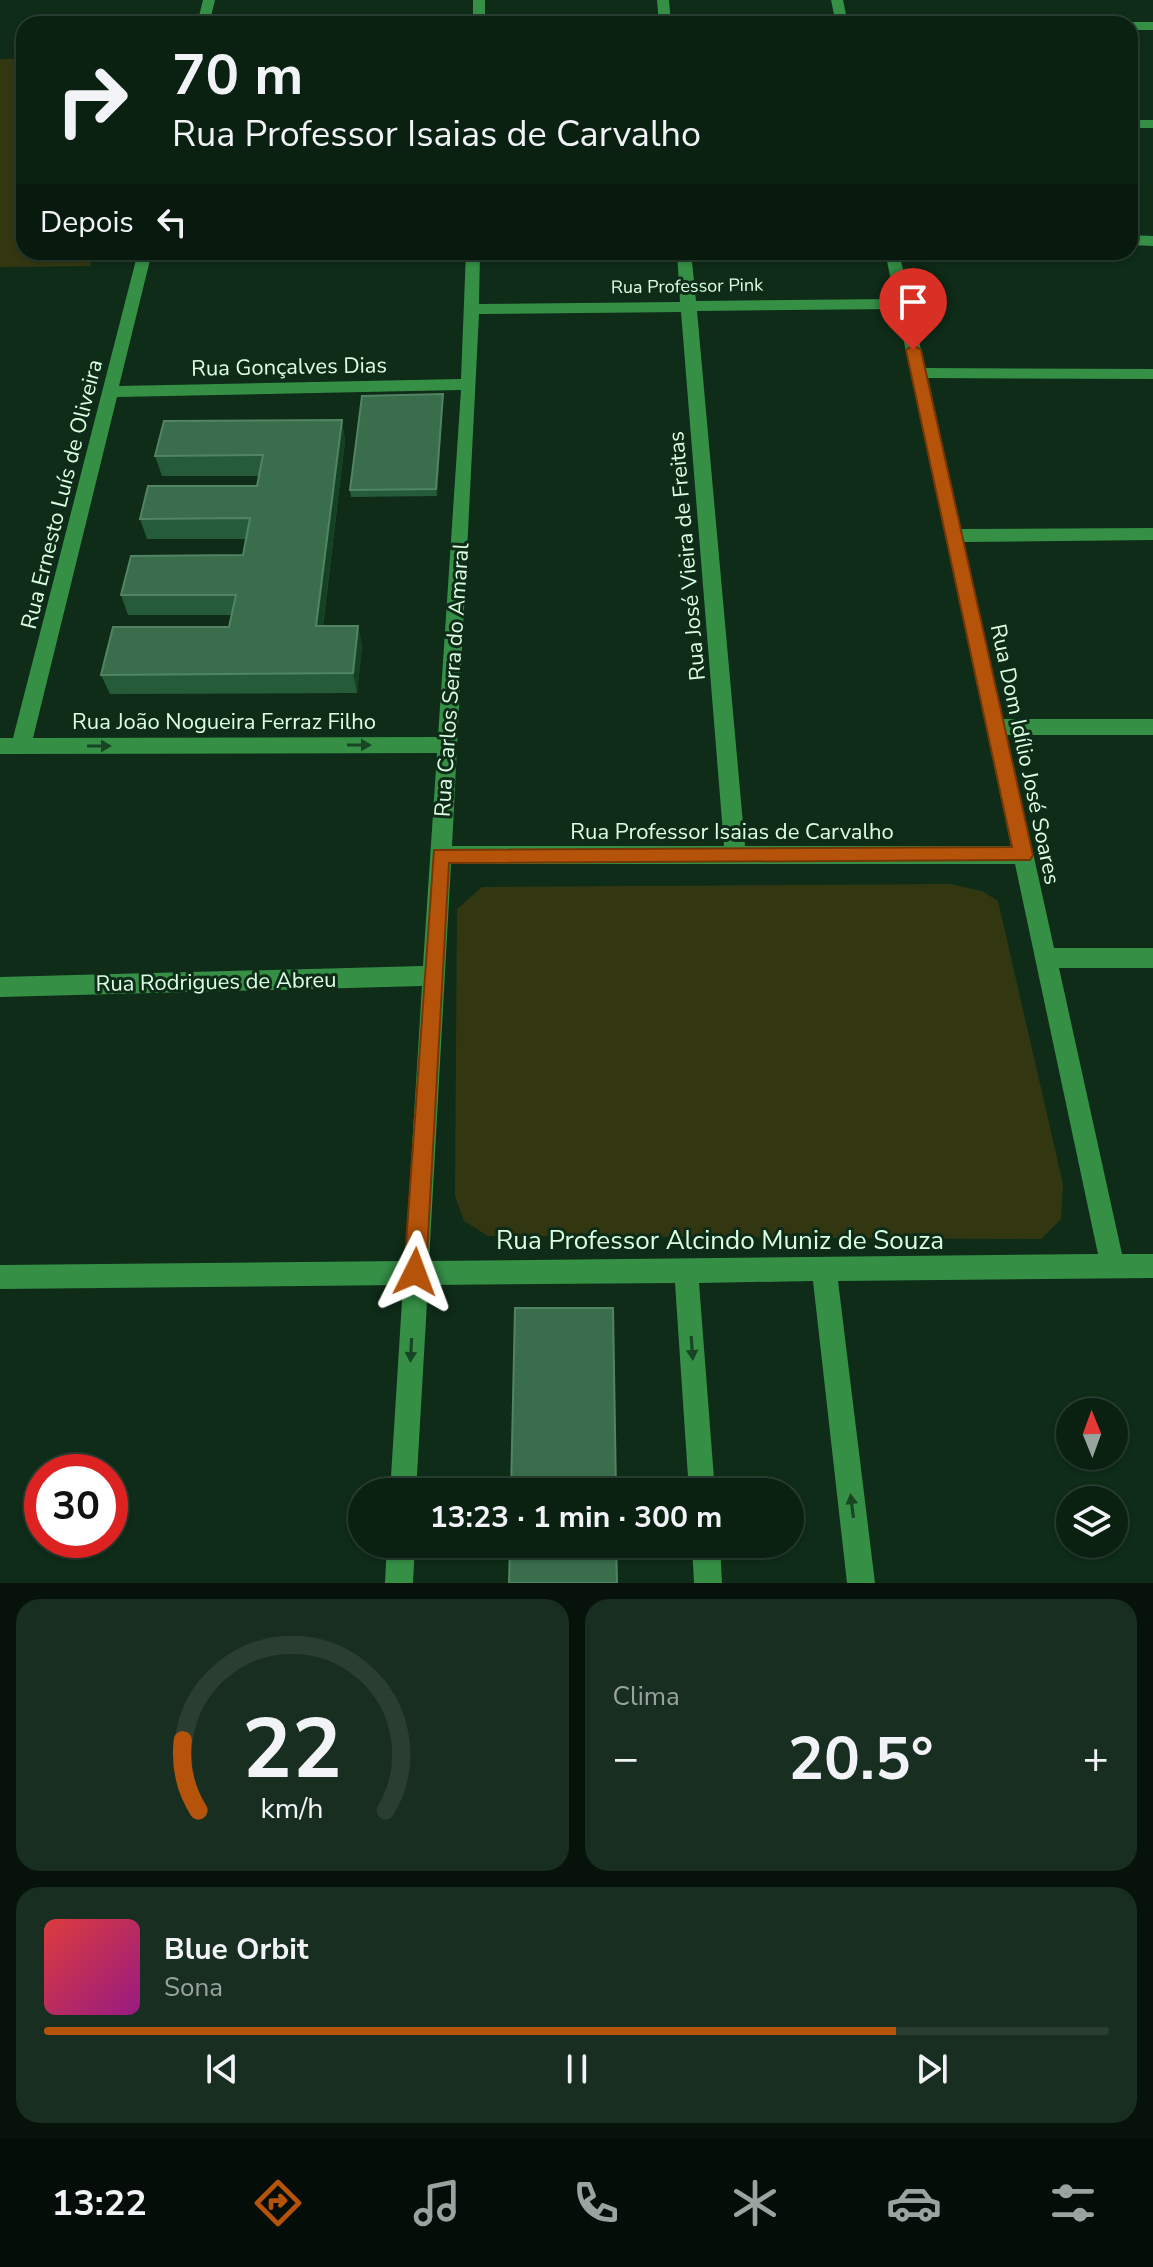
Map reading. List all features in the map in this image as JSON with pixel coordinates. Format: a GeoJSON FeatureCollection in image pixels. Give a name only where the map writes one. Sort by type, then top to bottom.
{"type":"FeatureCollection","features":[{"type":"Feature","properties":{"kind":"street","name":"Rua Ernesto Luís de Oliveira"},"geometry":{"type":"LineString","coordinates":[[10,746],[110,392],[143,260]]}},
{"type":"Feature","properties":{"kind":"street","name":"Rua Carlos Serra do Amaral"},"geometry":{"type":"LineString","coordinates":[[404,1478],[469,384],[473,260]]}},
{"type":"Feature","properties":{"kind":"street","name":"Rua José Vieira de Freitas"},"geometry":{"type":"LineString","coordinates":[[685,260],[735,855]]}},
{"type":"Feature","properties":{"kind":"street","name":"Rua Dom Idílio José Soares"},"geometry":{"type":"LineString","coordinates":[[894,260],[1113,1267]]}},
{"type":"Feature","properties":{"kind":"street","name":"Rua Professor Pink"},"geometry":{"type":"LineString","coordinates":[[471,309],[903,304]]}},
{"type":"Feature","properties":{"kind":"street"},"geometry":{"type":"LineString","coordinates":[[918,373],[1153,374]]}},
{"type":"Feature","properties":{"kind":"street","name":"Rua Gonçalves Dias"},"geometry":{"type":"LineString","coordinates":[[110,392],[469,384]]}},
{"type":"Feature","properties":{"kind":"street"},"geometry":{"type":"LineString","coordinates":[[954,536],[1153,534]]}},
{"type":"Feature","properties":{"kind":"street"},"geometry":{"type":"LineString","coordinates":[[995,727],[1153,727]]}},
{"type":"Feature","properties":{"kind":"street","name":"Rua João Nogueira Ferraz Filho"},"geometry":{"type":"LineString","coordinates":[[10,746],[448,745]]}},
{"type":"Feature","properties":{"kind":"street","name":"Rua Professor Isaias de Carvalho"},"geometry":{"type":"LineString","coordinates":[[440,855],[1023,855]]}},
{"type":"Feature","properties":{"kind":"street"},"geometry":{"type":"LineString","coordinates":[[1046,958],[1153,958]]}},
{"type":"Feature","properties":{"kind":"street","name":"Rua Rodrigues de Abreu"},"geometry":{"type":"LineString","coordinates":[[0,987],[433,976]]}},
{"type":"Feature","properties":{"kind":"street","name":"Rua Professor Alcindo Muniz de Souza"},"geometry":{"type":"LineString","coordinates":[[0,1277],[1153,1266]]}},
{"type":"Feature","properties":{"kind":"street"},"geometry":{"type":"LineString","coordinates":[[824,1269],[861,1583]]}},
{"type":"Feature","properties":{"kind":"street"},"geometry":{"type":"LineString","coordinates":[[686,1271],[701,1478]]}},
{"type":"Feature","properties":{"kind":"street"},"geometry":{"type":"LineString","coordinates":[[399,1583],[400,1558]]}},
{"type":"Feature","properties":{"kind":"street"},"geometry":{"type":"LineString","coordinates":[[707,1558],[708,1583]]}},
{"type":"Feature","properties":{"kind":"green space"},"geometry":{"type":"Polygon","coordinates":[[[0,59],[16,59],[16,260],[92,260],[90,266],[0,267],[0,59]]]}},
{"type":"Feature","properties":{"kind":"green space"},"geometry":{"type":"Polygon","coordinates":[[[950,884],[982,891],[998,901],[1063,1184],[1061,1219],[1041,1239],[488,1236],[464,1221],[455,1196],[457,909],[482,887],[950,884]]]}},
{"type":"Feature","properties":{"kind":"building"},"geometry":{"type":"Polygon","coordinates":[[[443,394],[436,489],[350,490],[362,396],[443,394]]]}},
{"type":"Feature","properties":{"kind":"building"},"geometry":{"type":"Polygon","coordinates":[[[342,420],[316,626],[358,626],[353,673],[101,675],[113,627],[229,627],[236,595],[121,595],[131,556],[243,555],[250,518],[140,519],[148,486],[257,486],[263,455],[155,456],[164,421],[342,420]]]}},
{"type":"Feature","properties":{"kind":"building"},"geometry":{"type":"Polygon","coordinates":[[[515,1308],[613,1308],[616,1478],[511,1478],[515,1308]]]}},
{"type":"Feature","properties":{"kind":"building"},"geometry":{"type":"Polygon","coordinates":[[[510,1558],[616,1558],[617,1583],[509,1583],[510,1558]]]}},
{"type":"Feature","properties":{"kind":"route"},"geometry":{"type":"LineString","coordinates":[[415,1272],[440,855],[1023,855],[913,350]]}}]}
